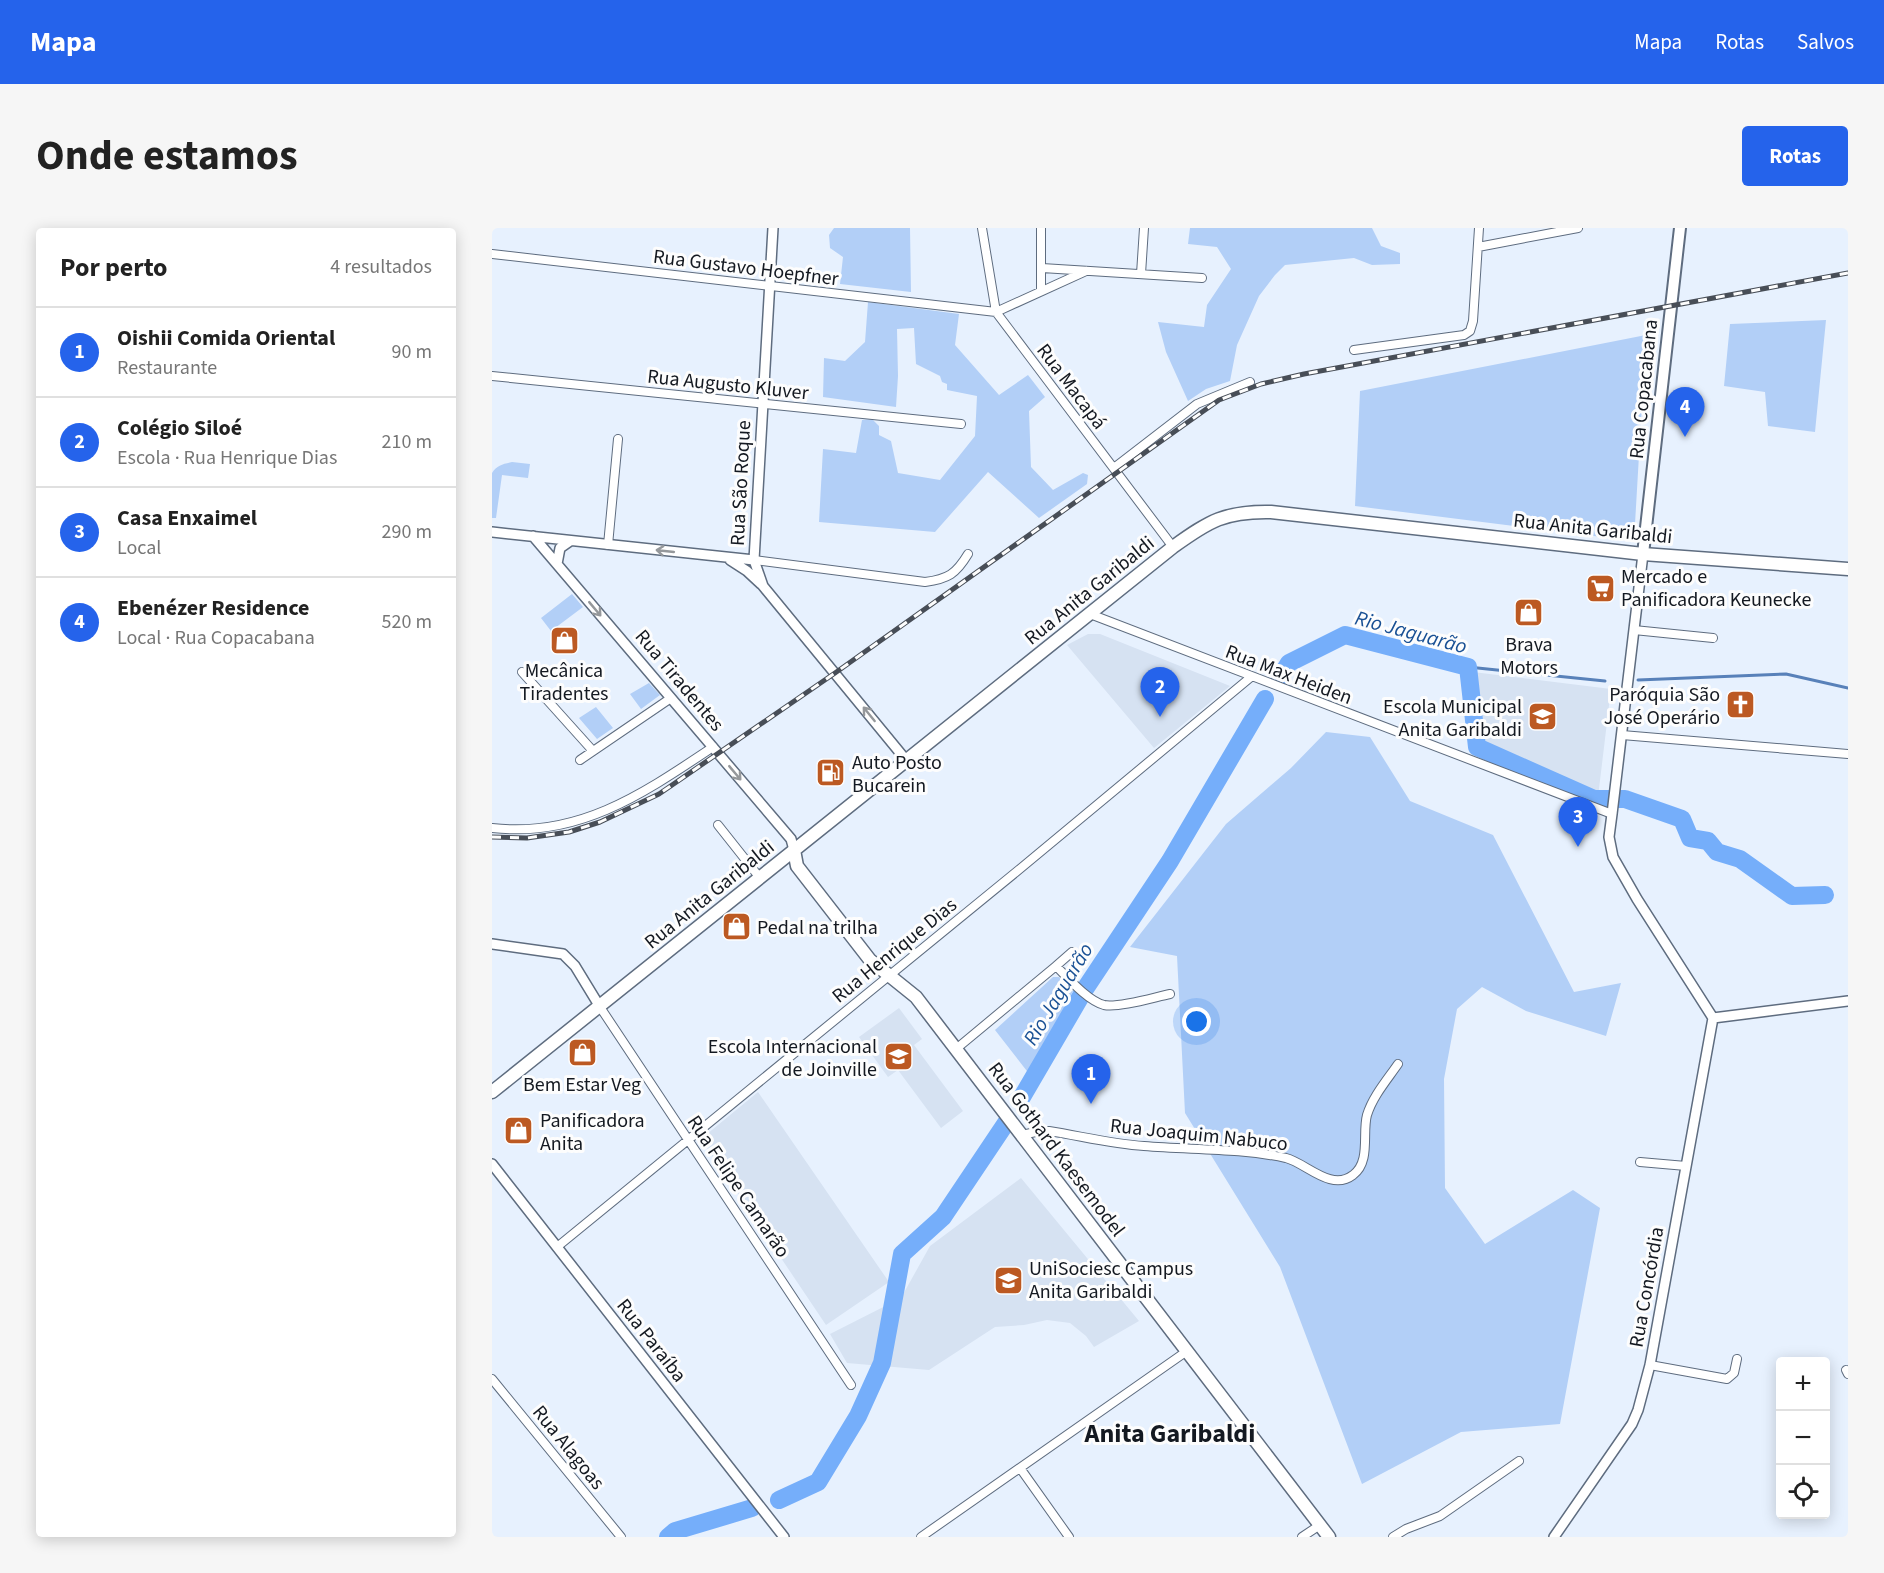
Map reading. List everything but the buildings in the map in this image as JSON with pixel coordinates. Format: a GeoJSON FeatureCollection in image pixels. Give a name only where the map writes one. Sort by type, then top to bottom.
{"type":"FeatureCollection","features":[{"type":"Feature","properties":{"kind":"main road","name":"Rua Copacabana"},"geometry":{"type":"LineString","coordinates":[[1643,554],[1680,228]]}},
{"type":"Feature","properties":{"kind":"main road","name":"Rua Anita Garibaldi"},"geometry":{"type":"LineString","coordinates":[[492,1092],[1173,547],[1214,520],[1240,513],[1271,512],[1643,554],[1848,569]]}},
{"type":"Feature","properties":{"kind":"main road","name":"Rua Gothard Kaesemodel"},"geometry":{"type":"LineString","coordinates":[[794,850],[796,866],[870,960],[891,974],[916,997],[1329,1537]]}},
{"type":"Feature","properties":{"kind":"street","name":"Rua São Roque"},"geometry":{"type":"LineString","coordinates":[[773,228],[754,560],[763,586],[906,760]]}},
{"type":"Feature","properties":{"kind":"street","name":"Rua Macapá"},"geometry":{"type":"LineString","coordinates":[[982,228],[996,312],[1173,547]]}},
{"type":"Feature","properties":{"kind":"street"},"geometry":{"type":"LineString","coordinates":[[1041,228],[1041,291]]}},
{"type":"Feature","properties":{"kind":"street"},"geometry":{"type":"LineString","coordinates":[[1141,274],[1144,228]]}},
{"type":"Feature","properties":{"kind":"street"},"geometry":{"type":"LineString","coordinates":[[1354,350],[1464,335],[1470,331],[1473,321],[1479,228]]}},
{"type":"Feature","properties":{"kind":"street"},"geometry":{"type":"LineString","coordinates":[[1478,248],[1578,228]]}},
{"type":"Feature","properties":{"kind":"street","name":"Rua Gustavo Hoepfner"},"geometry":{"type":"LineString","coordinates":[[492,254],[996,312]]}},
{"type":"Feature","properties":{"kind":"street"},"geometry":{"type":"LineString","coordinates":[[1042,268],[1202,278]]}},
{"type":"Feature","properties":{"kind":"street"},"geometry":{"type":"LineString","coordinates":[[996,312],[1086,271]]}},
{"type":"Feature","properties":{"kind":"street","name":"Rua Augusto Kluver"},"geometry":{"type":"LineString","coordinates":[[492,376],[961,424]]}},
{"type":"Feature","properties":{"kind":"street"},"geometry":{"type":"LineString","coordinates":[[1114,468],[1197,404],[1250,382]]}},
{"type":"Feature","properties":{"kind":"street"},"geometry":{"type":"LineString","coordinates":[[608,545],[618,439]]}},
{"type":"Feature","properties":{"kind":"street"},"geometry":{"type":"LineString","coordinates":[[492,532],[754,560],[924,582],[940,580],[952,575],[961,567],[968,554]]}},
{"type":"Feature","properties":{"kind":"street","name":"Rua Tiradentes"},"geometry":{"type":"LineString","coordinates":[[533,537],[791,839],[794,850]]}},
{"type":"Feature","properties":{"kind":"street"},"geometry":{"type":"LineString","coordinates":[[557,564],[560,548],[570,541]]}},
{"type":"Feature","properties":{"kind":"street"},"geometry":{"type":"LineString","coordinates":[[1643,554],[1609,837],[1612,857],[1713,1018],[1848,1001]]}},
{"type":"Feature","properties":{"kind":"street"},"geometry":{"type":"LineString","coordinates":[[723,557],[739,565],[763,586]]}},
{"type":"Feature","properties":{"kind":"street","name":"Rua Max Heiden"},"geometry":{"type":"LineString","coordinates":[[1090,614],[1251,677],[1612,809]]}},
{"type":"Feature","properties":{"kind":"street"},"geometry":{"type":"LineString","coordinates":[[1634,630],[1713,638]]}},
{"type":"Feature","properties":{"kind":"street"},"geometry":{"type":"LineString","coordinates":[[522,672],[593,751]]}},
{"type":"Feature","properties":{"kind":"street","name":"Rua Henrique Dias"},"geometry":{"type":"LineString","coordinates":[[557,1247],[1251,677]]}},
{"type":"Feature","properties":{"kind":"street"},"geometry":{"type":"LineString","coordinates":[[580,760],[671,698]]}},
{"type":"Feature","properties":{"kind":"street"},"geometry":{"type":"LineString","coordinates":[[1622,735],[1848,754]]}},
{"type":"Feature","properties":{"kind":"street"},"geometry":{"type":"LineString","coordinates":[[492,828],[510,830],[554,826],[603,812],[648,790],[713,747]]}},
{"type":"Feature","properties":{"kind":"street"},"geometry":{"type":"LineString","coordinates":[[718,825],[760,878]]}},
{"type":"Feature","properties":{"kind":"street"},"geometry":{"type":"LineString","coordinates":[[492,944],[563,954],[575,966],[600,1006]]}},
{"type":"Feature","properties":{"kind":"street"},"geometry":{"type":"LineString","coordinates":[[956,1049],[1072,952]]}},
{"type":"Feature","properties":{"kind":"street"},"geometry":{"type":"LineString","coordinates":[[1056,966],[1079,988],[1104,1005],[1170,994]]}},
{"type":"Feature","properties":{"kind":"street","name":"Rua Felipe Camarão"},"geometry":{"type":"LineString","coordinates":[[600,1006],[851,1385]]}},
{"type":"Feature","properties":{"kind":"street","name":"Rua Concórdia"},"geometry":{"type":"LineString","coordinates":[[1554,1537],[1632,1424],[1650,1365],[1713,1018]]}},
{"type":"Feature","properties":{"kind":"street","name":"Rua Joaquim Nabuco"},"geometry":{"type":"LineString","coordinates":[[1022,1135],[1049,1131],[1144,1146],[1205,1149],[1278,1157],[1295,1161],[1320,1175],[1340,1180],[1351,1177],[1360,1165],[1365,1149],[1365,1126],[1368,1113],[1375,1097],[1398,1064]]}},
{"type":"Feature","properties":{"kind":"street"},"geometry":{"type":"LineString","coordinates":[[1640,1162],[1686,1166]]}},
{"type":"Feature","properties":{"kind":"street","name":"Rua Paraíba"},"geometry":{"type":"LineString","coordinates":[[492,1164],[784,1537]]}},
{"type":"Feature","properties":{"kind":"street"},"geometry":{"type":"LineString","coordinates":[[921,1537],[1187,1351]]}},
{"type":"Feature","properties":{"kind":"street"},"geometry":{"type":"LineString","coordinates":[[1650,1365],[1727,1379],[1734,1372],[1737,1359]]}},
{"type":"Feature","properties":{"kind":"street","name":"Rua Alagoas"},"geometry":{"type":"LineString","coordinates":[[492,1379],[621,1537]]}},
{"type":"Feature","properties":{"kind":"street"},"geometry":{"type":"LineString","coordinates":[[1393,1537],[1398,1532],[1440,1516],[1519,1461]]}},
{"type":"Feature","properties":{"kind":"street"},"geometry":{"type":"LineString","coordinates":[[1020,1468],[1069,1537]]}},
{"type":"Feature","properties":{"kind":"street"},"geometry":{"type":"LineString","coordinates":[[1302,1537],[1320,1525]]}},
{"type":"Feature","properties":{"kind":"shaded area"},"geometry":{"type":"Polygon","coordinates":[[[834,228],[910,228],[911,292],[840,284],[843,257],[830,248],[829,235],[834,228]]]}},
{"type":"Feature","properties":{"kind":"shaded area"},"geometry":{"type":"Polygon","coordinates":[[[1190,228],[1372,228],[1381,246],[1400,253],[1400,264],[1372,265],[1354,258],[1285,265],[1259,296],[1237,345],[1230,381],[1206,389],[1188,401],[1166,352],[1158,322],[1204,327],[1207,305],[1231,269],[1217,247],[1188,244],[1190,228]]]}},
{"type":"Feature","properties":{"kind":"shaded area"},"geometry":{"type":"Polygon","coordinates":[[[868,302],[959,314],[955,345],[999,395],[1028,375],[1045,397],[1029,411],[1031,467],[1053,490],[1083,473],[1088,475],[1087,484],[1039,518],[988,472],[935,532],[819,522],[823,449],[856,453],[862,420],[872,419],[879,426],[879,435],[891,441],[898,473],[940,480],[975,436],[977,396],[947,390],[947,384],[942,382],[940,376],[916,364],[914,328],[897,329],[896,407],[823,397],[824,358],[845,361],[865,342],[868,302]]]}},
{"type":"Feature","properties":{"kind":"shaded area"},"geometry":{"type":"Polygon","coordinates":[[[1826,320],[1815,432],[1768,426],[1765,392],[1724,386],[1730,324],[1826,320]]]}},
{"type":"Feature","properties":{"kind":"shaded area"},"geometry":{"type":"Polygon","coordinates":[[[1646,335],[1634,541],[1355,506],[1360,391],[1646,335]]]}},
{"type":"Feature","properties":{"kind":"shaded area"},"geometry":{"type":"Polygon","coordinates":[[[512,462],[530,464],[528,478],[502,475],[496,518],[492,518],[492,473],[503,464],[512,462]]]}},
{"type":"Feature","properties":{"kind":"shaded area"},"geometry":{"type":"Polygon","coordinates":[[[572,594],[583,607],[551,631],[541,618],[572,594]]]}},
{"type":"Feature","properties":{"kind":"shaded area"},"geometry":{"type":"Polygon","coordinates":[[[1088,634],[1100,634],[1230,686],[1154,748],[1067,645],[1088,634]]]}},
{"type":"Feature","properties":{"kind":"shaded area","name":"Escola Municipal Anita Garibaldi"},"geometry":{"type":"Polygon","coordinates":[[[1473,672],[1611,689],[1598,797],[1481,745],[1473,672]]]}},
{"type":"Feature","properties":{"kind":"shaded area"},"geometry":{"type":"Polygon","coordinates":[[[649,683],[660,695],[641,709],[630,694],[649,683]]]}},
{"type":"Feature","properties":{"kind":"shaded area"},"geometry":{"type":"Polygon","coordinates":[[[596,707],[613,728],[597,739],[579,718],[596,707]]]}},
{"type":"Feature","properties":{"kind":"shaded area"},"geometry":{"type":"Polygon","coordinates":[[[1326,732],[1370,737],[1410,801],[1493,835],[1574,992],[1621,983],[1606,1036],[1526,1011],[1482,987],[1457,1009],[1444,1079],[1445,1188],[1485,1244],[1573,1190],[1600,1208],[1560,1424],[1461,1432],[1362,1484],[1280,1267],[1185,1113],[1177,956],[1130,947],[1226,824],[1291,768],[1326,732]]]}},
{"type":"Feature","properties":{"kind":"shaded area"},"geometry":{"type":"Polygon","coordinates":[[[1053,977],[1059,977],[1073,991],[1030,1075],[995,1030],[1053,977]]]}},
{"type":"Feature","properties":{"kind":"shaded area","name":"Escola Internacional de Joinville"},"geometry":{"type":"Polygon","coordinates":[[[899,1008],[922,1039],[914,1045],[963,1111],[941,1128],[898,1070],[888,1077],[859,1037],[899,1008]]]}},
{"type":"Feature","properties":{"kind":"shaded area"},"geometry":{"type":"Polygon","coordinates":[[[758,1092],[889,1282],[826,1325],[701,1139],[758,1092]]]}},
{"type":"Feature","properties":{"kind":"shaded area","name":"UniSociesc Campus Anita Garibaldi"},"geometry":{"type":"Polygon","coordinates":[[[1021,1178],[1139,1321],[1094,1347],[1086,1336],[1070,1323],[1047,1320],[1024,1325],[995,1327],[929,1370],[847,1363],[830,1334],[901,1298],[930,1246],[1021,1178]]]}},
{"type":"Feature","properties":{"kind":"waterway","name":"Rio Jaguarão"},"geometry":{"type":"LineString","coordinates":[[1281,676],[1289,663],[1345,635],[1468,667],[1477,747],[1594,799],[1625,799],[1682,819],[1690,838],[1708,841],[1717,852],[1740,859],[1792,896],[1825,895]]}},
{"type":"Feature","properties":{"kind":"waterway"},"geometry":{"type":"LineString","coordinates":[[1468,667],[1605,681]]}},
{"type":"Feature","properties":{"kind":"waterway"},"geometry":{"type":"LineString","coordinates":[[1638,680],[1786,674],[1848,688]]}},
{"type":"Feature","properties":{"kind":"waterway","name":"Rio Jaguarão"},"geometry":{"type":"LineString","coordinates":[[1022,1097],[1085,989],[1170,861],[1265,699]]}},
{"type":"Feature","properties":{"kind":"waterway","name":"Rio Jaguarão"},"geometry":{"type":"LineString","coordinates":[[779,1500],[818,1482],[858,1416],[882,1363],[902,1254],[943,1217],[1006,1123]]}},
{"type":"Feature","properties":{"kind":"waterway","name":"Rio Jaguarão"},"geometry":{"type":"LineString","coordinates":[[668,1537],[675,1531],[752,1508]]}},
{"type":"Feature","properties":{"kind":"railway"},"geometry":{"type":"LineString","coordinates":[[492,837],[527,838],[569,832],[600,822],[659,794],[835,673],[1219,400],[1261,384],[1304,374],[1848,273]]}},
{"type":"Feature","properties":{"kind":"place","name":"Ebenézer Residence"},"geometry":{"type":"Point","coordinates":[1685,437]}},
{"type":"Feature","properties":{"kind":"place","name":"Mercado e Panificadora Keunecke"},"geometry":{"type":"Point","coordinates":[1600,588]}},
{"type":"Feature","properties":{"kind":"place","name":"Brava Motors"},"geometry":{"type":"Point","coordinates":[1529,613]}},
{"type":"Feature","properties":{"kind":"place","name":"Mecânica Tiradentes"},"geometry":{"type":"Point","coordinates":[564,640]}},
{"type":"Feature","properties":{"kind":"place","name":"Paróquia São José Operário"},"geometry":{"type":"Point","coordinates":[1741,705]}},
{"type":"Feature","properties":{"kind":"place","name":"Colégio Siloé"},"geometry":{"type":"Point","coordinates":[1160,717]}},
{"type":"Feature","properties":{"kind":"place","name":"Escola Municipal Anita Garibaldi"},"geometry":{"type":"Point","coordinates":[1543,717]}},
{"type":"Feature","properties":{"kind":"place","name":"Auto Posto Bucarein"},"geometry":{"type":"Point","coordinates":[831,773]}},
{"type":"Feature","properties":{"kind":"place","name":"Casa Enxaimel"},"geometry":{"type":"Point","coordinates":[1578,847]}},
{"type":"Feature","properties":{"kind":"place","name":"Pedal na trilha"},"geometry":{"type":"Point","coordinates":[736,927]}},
{"type":"Feature","properties":{"kind":"place","name":"Bem Estar Veg"},"geometry":{"type":"Point","coordinates":[582,1053]}},
{"type":"Feature","properties":{"kind":"place","name":"Escola Internacional de Joinville"},"geometry":{"type":"Point","coordinates":[898,1057]}},
{"type":"Feature","properties":{"kind":"place","name":"Oishii Comida Oriental"},"geometry":{"type":"Point","coordinates":[1091,1104]}},
{"type":"Feature","properties":{"kind":"place","name":"Panificadora Anita"},"geometry":{"type":"Point","coordinates":[519,1131]}},
{"type":"Feature","properties":{"kind":"place","name":"UniSociesc Campus Anita Garibaldi"},"geometry":{"type":"Point","coordinates":[1008,1280]}},
{"type":"Feature","properties":{"kind":"district","name":"Anita Garibaldi"},"geometry":{"type":"Point","coordinates":[1170,1433]}}]}
